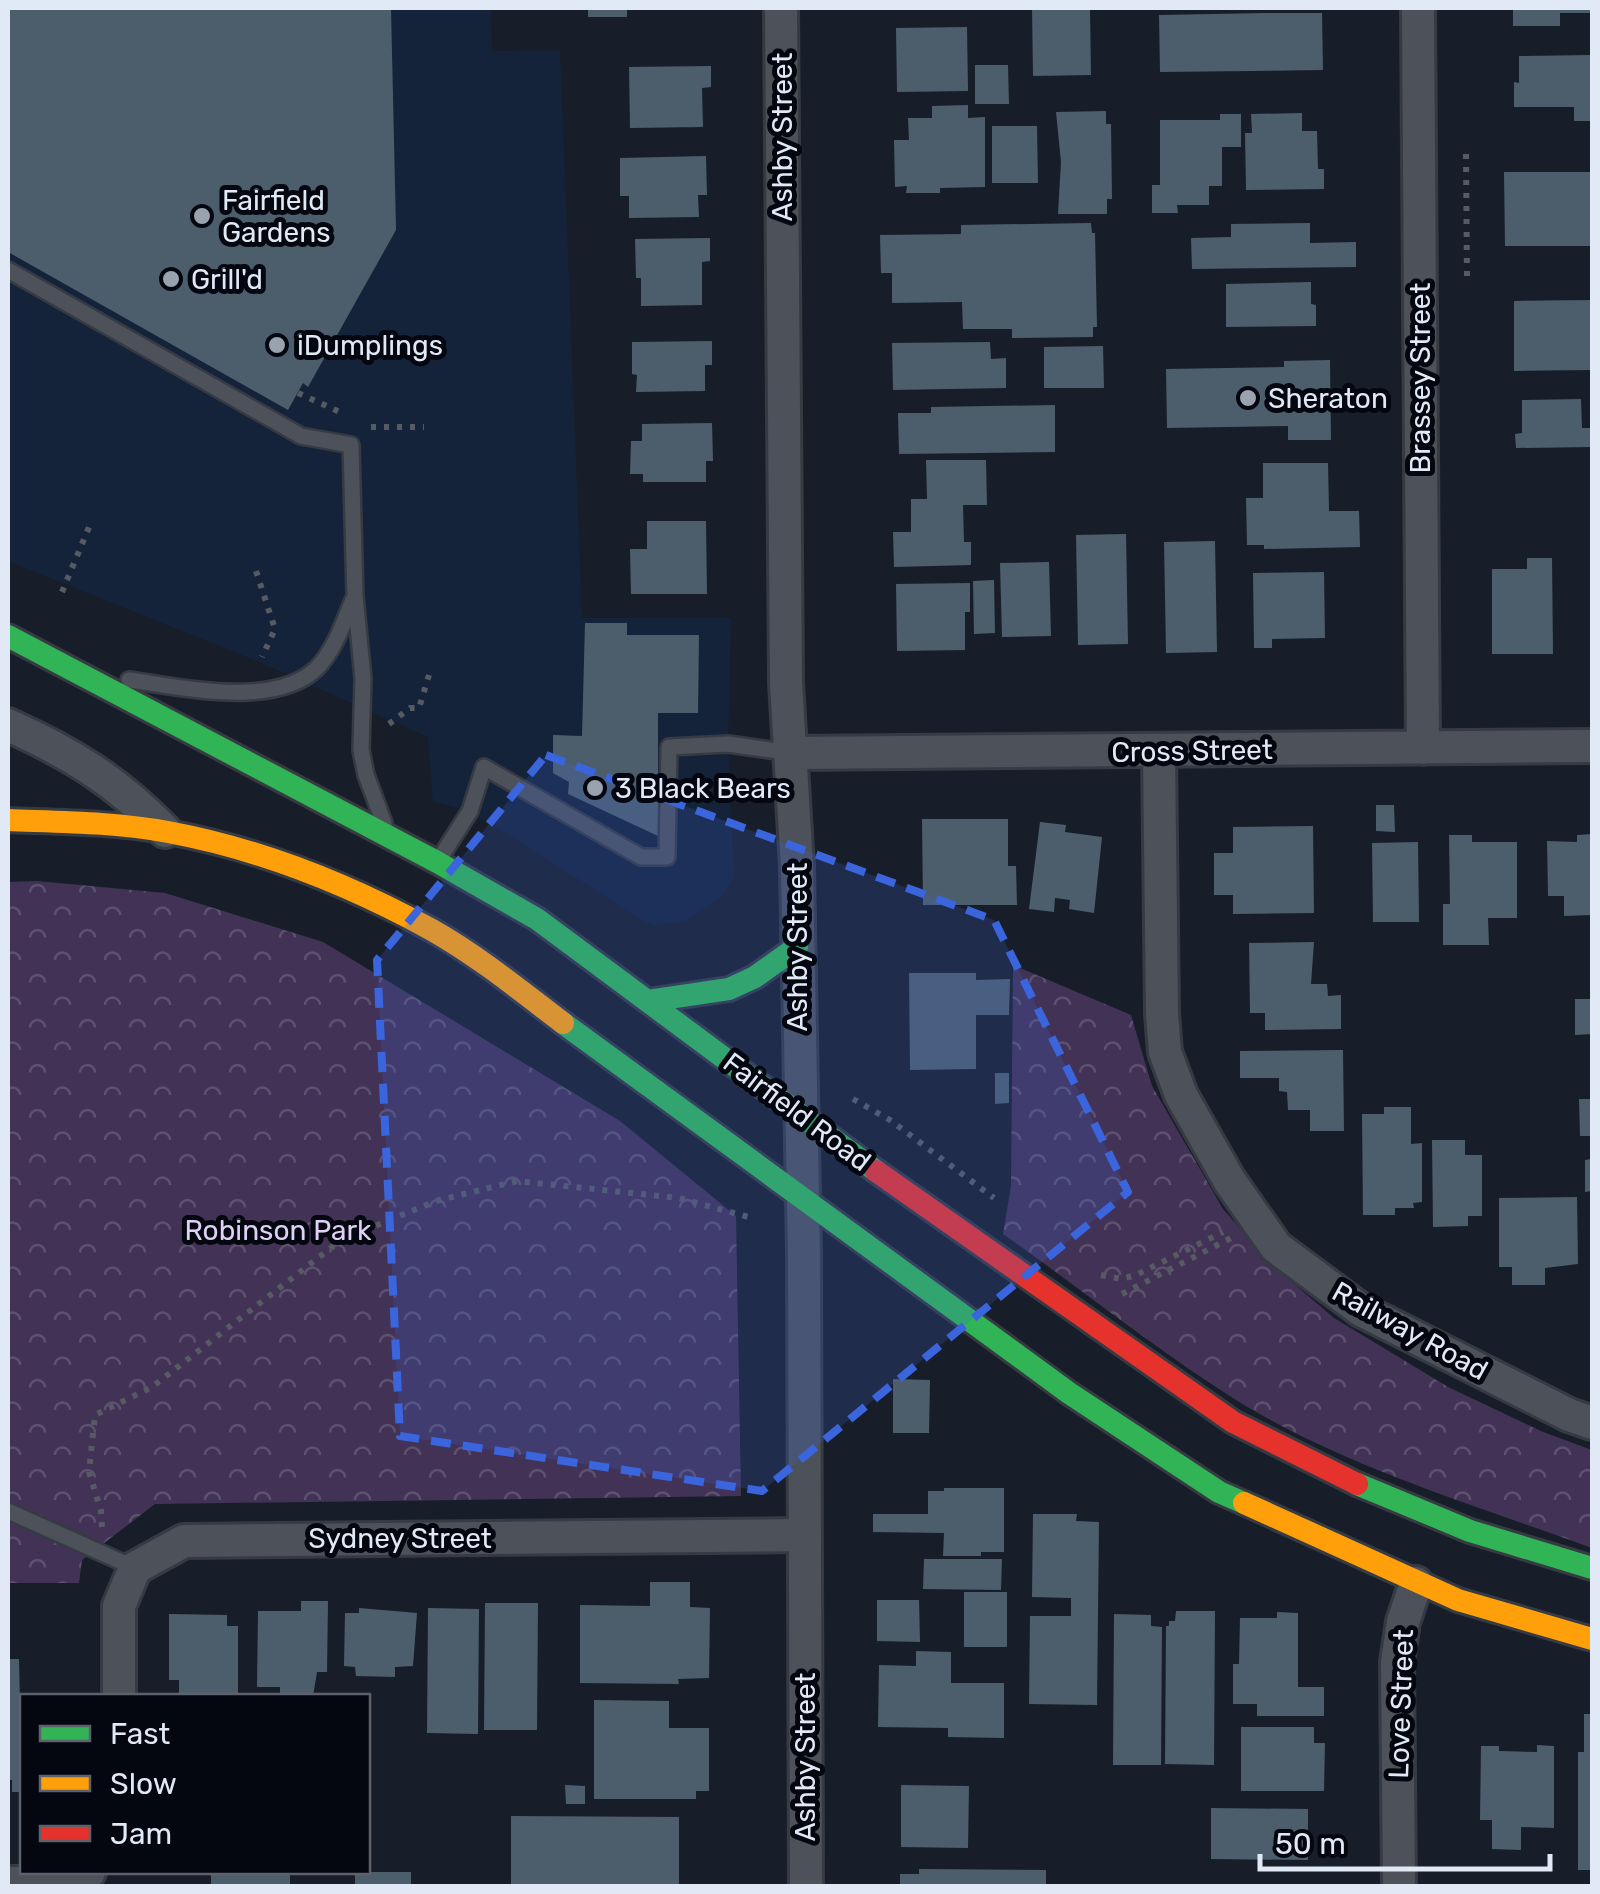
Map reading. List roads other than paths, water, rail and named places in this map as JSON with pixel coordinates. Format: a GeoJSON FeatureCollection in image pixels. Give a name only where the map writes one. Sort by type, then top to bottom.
{"type":"FeatureCollection","features":[{"type":"Feature","properties":{"kind":"main road","name":"Fairfield Road"},"geometry":{"type":"LineString","coordinates":[[8,636],[438,862],[537,919],[800,1114],[1233,1422],[1340,1477],[1470,1531],[1592,1568]]}},
{"type":"Feature","properties":{"kind":"main road"},"geometry":{"type":"LineString","coordinates":[[8,820],[101,822],[217,842],[367,896],[435,932],[520,991],[1069,1392],[1218,1492],[1458,1600],[1592,1638]]}},
{"type":"Feature","properties":{"kind":"main road"},"geometry":{"type":"LineString","coordinates":[[648,1001],[729,989],[797,948]]}},
{"type":"Feature","properties":{"kind":"street","name":"Ashby Street"},"geometry":{"type":"LineString","coordinates":[[781,8],[786,683],[792,753],[803,1199],[806,1886]]}},
{"type":"Feature","properties":{"kind":"street","name":"Brassey Street"},"geometry":{"type":"LineString","coordinates":[[1418,8],[1423,748]]}},
{"type":"Feature","properties":{"kind":"street"},"geometry":{"type":"LineString","coordinates":[[8,725],[98,771],[132,797],[165,831]]}},
{"type":"Feature","properties":{"kind":"street","name":"Cross Street"},"geometry":{"type":"LineString","coordinates":[[792,753],[1592,746]]}},
{"type":"Feature","properties":{"kind":"street","name":"Railway Road"},"geometry":{"type":"LineString","coordinates":[[1159,751],[1165,1052],[1182,1095],[1252,1216],[1276,1247],[1361,1310],[1592,1423]]}},
{"type":"Feature","properties":{"kind":"street","name":"Sydney Street"},"geometry":{"type":"LineString","coordinates":[[136,1568],[184,1541],[804,1535]]}},
{"type":"Feature","properties":{"kind":"street"},"geometry":{"type":"LineString","coordinates":[[119,1694],[119,1606],[136,1568]]}},
{"type":"Feature","properties":{"kind":"street","name":"Love Street"},"geometry":{"type":"LineString","coordinates":[[1399,1886],[1397,1662],[1403,1622],[1416,1583]]}},
{"type":"Feature","properties":{"kind":"street"},"geometry":{"type":"LineString","coordinates":[[8,1883],[58,1883],[83,1874]]}},
{"type":"Feature","properties":{"kind":"lane"},"geometry":{"type":"LineString","coordinates":[[8,270],[301,436],[352,445],[354,596],[363,678],[362,750],[366,775],[388,836]]}},
{"type":"Feature","properties":{"kind":"lane"},"geometry":{"type":"LineString","coordinates":[[84,673],[218,690],[280,689],[314,671],[331,651],[354,596]]}},
{"type":"Feature","properties":{"kind":"lane"},"geometry":{"type":"LineString","coordinates":[[438,862],[470,810],[484,767],[641,857],[667,856],[670,748],[728,744],[792,753]]}},
{"type":"Feature","properties":{"kind":"lane"},"geometry":{"type":"LineString","coordinates":[[8,1511],[136,1568]]}},
{"type":"Feature","properties":{"kind":"place","name":"Fairfield Gardens"},"geometry":{"type":"Point","coordinates":[202,216]}},
{"type":"Feature","properties":{"kind":"place","name":"Grill'd"},"geometry":{"type":"Point","coordinates":[171,279]}},
{"type":"Feature","properties":{"kind":"place","name":"iDumplings"},"geometry":{"type":"Point","coordinates":[277,345]}},
{"type":"Feature","properties":{"kind":"place","name":"Sheraton"},"geometry":{"type":"Point","coordinates":[1248,398]}},
{"type":"Feature","properties":{"kind":"place","name":"3 Black Bears"},"geometry":{"type":"Point","coordinates":[595,788]}},
{"type":"Feature","properties":{"kind":"park label","name":"Robinson Park"},"geometry":{"type":"Point","coordinates":[278,1230]}}]}
